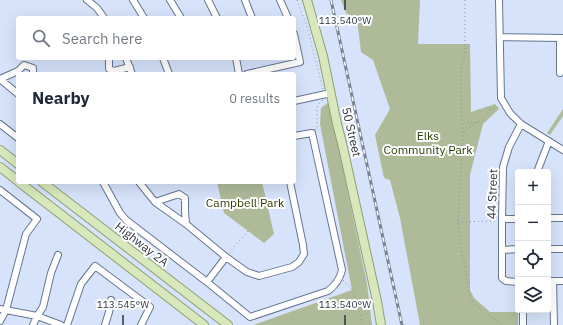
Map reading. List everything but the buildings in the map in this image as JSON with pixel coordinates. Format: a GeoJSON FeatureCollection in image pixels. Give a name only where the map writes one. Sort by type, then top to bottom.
{"type":"FeatureCollection","features":[{"type":"Feature","properties":{"kind":"main road","name":"50 Street"},"geometry":{"type":"LineString","coordinates":[[307,1],[323,56],[328,94],[369,266],[381,325]]}},
{"type":"Feature","properties":{"kind":"main road"},"geometry":{"type":"LineString","coordinates":[[0,150],[16,162]]}},
{"type":"Feature","properties":{"kind":"main road"},"geometry":{"type":"LineString","coordinates":[[0,167],[16,180]]}},
{"type":"Feature","properties":{"kind":"main road"},"geometry":{"type":"LineString","coordinates":[[22,184],[204,325]]}},
{"type":"Feature","properties":{"kind":"main road","name":"Highway 2A"},"geometry":{"type":"LineString","coordinates":[[45,184],[228,325]]}},
{"type":"Feature","properties":{"kind":"main road","name":"50 Street"},"geometry":{"type":"LineString","coordinates":[[369,266],[376,325]]}},
{"type":"Feature","properties":{"kind":"street"},"geometry":{"type":"LineString","coordinates":[[87,0],[97,8],[103,16]]}},
{"type":"Feature","properties":{"kind":"street"},"geometry":{"type":"LineString","coordinates":[[133,0],[143,16]]}},
{"type":"Feature","properties":{"kind":"street"},"geometry":{"type":"LineString","coordinates":[[170,0],[181,16]]}},
{"type":"Feature","properties":{"kind":"street"},"geometry":{"type":"LineString","coordinates":[[208,0],[216,16]]}},
{"type":"Feature","properties":{"kind":"street"},"geometry":{"type":"LineString","coordinates":[[245,0],[251,16]]}},
{"type":"Feature","properties":{"kind":"street"},"geometry":{"type":"LineString","coordinates":[[280,0],[287,16]]}},
{"type":"Feature","properties":{"kind":"street"},"geometry":{"type":"LineString","coordinates":[[499,0],[501,98],[510,113],[521,124],[563,150]]}},
{"type":"Feature","properties":{"kind":"street"},"geometry":{"type":"LineString","coordinates":[[500,36],[561,38],[560,73]]}},
{"type":"Feature","properties":{"kind":"street"},"geometry":{"type":"LineString","coordinates":[[256,72],[300,62],[296,43]]}},
{"type":"Feature","properties":{"kind":"street"},"geometry":{"type":"LineString","coordinates":[[109,60],[108,69],[114,71],[130,67]]}},
{"type":"Feature","properties":{"kind":"street"},"geometry":{"type":"LineString","coordinates":[[127,60],[131,72]]}},
{"type":"Feature","properties":{"kind":"street"},"geometry":{"type":"LineString","coordinates":[[164,60],[168,72]]}},
{"type":"Feature","properties":{"kind":"street"},"geometry":{"type":"LineString","coordinates":[[236,60],[239,72]]}},
{"type":"Feature","properties":{"kind":"street"},"geometry":{"type":"LineString","coordinates":[[16,92],[0,79],[18,71],[24,66],[33,68],[33,72]]}},
{"type":"Feature","properties":{"kind":"street"},"geometry":{"type":"LineString","coordinates":[[296,101],[328,94]]}},
{"type":"Feature","properties":{"kind":"street"},"geometry":{"type":"LineString","coordinates":[[0,124],[16,136]]}},
{"type":"Feature","properties":{"kind":"street","name":"44 Street"},"geometry":{"type":"LineString","coordinates":[[515,282],[508,282],[504,280],[502,276],[503,167],[509,147],[521,124]]}},
{"type":"Feature","properties":{"kind":"street"},"geometry":{"type":"LineString","coordinates":[[104,184],[120,213],[126,220],[250,317],[328,291],[336,285],[341,276],[342,270],[312,132],[296,136]]}},
{"type":"Feature","properties":{"kind":"street"},"geometry":{"type":"LineString","coordinates":[[538,169],[549,141]]}},
{"type":"Feature","properties":{"kind":"street"},"geometry":{"type":"LineString","coordinates":[[141,184],[155,202],[186,224],[247,272],[259,276],[292,267],[299,262],[304,254],[290,184]]}},
{"type":"Feature","properties":{"kind":"street"},"geometry":{"type":"LineString","coordinates":[[0,190],[37,219],[26,234],[0,321]]}},
{"type":"Feature","properties":{"kind":"street"},"geometry":{"type":"LineString","coordinates":[[155,202],[180,194],[185,198],[184,211],[186,224]]}},
{"type":"Feature","properties":{"kind":"street"},"geometry":{"type":"LineString","coordinates":[[551,218],[563,218]]}},
{"type":"Feature","properties":{"kind":"street"},"geometry":{"type":"LineString","coordinates":[[502,221],[515,219]]}},
{"type":"Feature","properties":{"kind":"street"},"geometry":{"type":"LineString","coordinates":[[551,249],[563,249]]}},
{"type":"Feature","properties":{"kind":"street"},"geometry":{"type":"LineString","coordinates":[[502,250],[515,250]]}},
{"type":"Feature","properties":{"kind":"street"},"geometry":{"type":"LineString","coordinates":[[33,325],[42,307],[51,273],[58,255]]}},
{"type":"Feature","properties":{"kind":"street"},"geometry":{"type":"LineString","coordinates":[[207,282],[226,257]]}},
{"type":"Feature","properties":{"kind":"street"},"geometry":{"type":"LineString","coordinates":[[67,325],[81,284],[95,266],[150,307],[141,325]]}},
{"type":"Feature","properties":{"kind":"street"},"geometry":{"type":"LineString","coordinates":[[551,281],[563,281]]}},
{"type":"Feature","properties":{"kind":"street"},"geometry":{"type":"LineString","coordinates":[[551,292],[554,325]]}},
{"type":"Feature","properties":{"kind":"street"},"geometry":{"type":"LineString","coordinates":[[105,325],[111,300]]}},
{"type":"Feature","properties":{"kind":"street"},"geometry":{"type":"LineString","coordinates":[[3,309],[37,316],[62,325]]}},
{"type":"Feature","properties":{"kind":"street"},"geometry":{"type":"LineString","coordinates":[[523,313],[523,325]]}},
{"type":"Feature","properties":{"kind":"path"},"geometry":{"type":"LineString","coordinates":[[297,0],[328,94],[318,105],[316,129],[312,132]]}},
{"type":"Feature","properties":{"kind":"path"},"geometry":{"type":"LineString","coordinates":[[465,0],[465,54],[461,68],[463,133],[458,222],[461,251],[472,301],[502,325]]}},
{"type":"Feature","properties":{"kind":"path"},"geometry":{"type":"LineString","coordinates":[[463,133],[478,122],[490,110],[505,104]]}},
{"type":"Feature","properties":{"kind":"path"},"geometry":{"type":"LineString","coordinates":[[463,122],[478,122]]}},
{"type":"Feature","properties":{"kind":"path"},"geometry":{"type":"LineString","coordinates":[[458,222],[502,221]]}},
{"type":"Feature","properties":{"kind":"path"},"geometry":{"type":"LineString","coordinates":[[226,257],[248,231]]}},
{"type":"Feature","properties":{"kind":"path"},"geometry":{"type":"LineString","coordinates":[[341,276],[355,295],[362,325]]}},
{"type":"Feature","properties":{"kind":"green space","name":"Elks Community Park"},"geometry":{"type":"Polygon","coordinates":[[[341,0],[420,0],[418,44],[470,44],[471,112],[495,104],[499,109],[483,124],[470,175],[470,290],[474,298],[490,312],[518,313],[518,325],[420,325],[400,218],[390,180],[384,178],[375,135],[390,109],[373,60],[361,52],[357,19],[346,13],[341,0]]]}},
{"type":"Feature","properties":{"kind":"green space"},"geometry":{"type":"Polygon","coordinates":[[[329,102],[367,284],[372,325],[253,325],[352,290],[320,124],[321,108],[329,102]]]}},
{"type":"Feature","properties":{"kind":"green space"},"geometry":{"type":"Polygon","coordinates":[[[563,109],[563,116],[550,135],[547,133],[563,109]]]}},
{"type":"Feature","properties":{"kind":"green space","name":"Campbell Park"},"geometry":{"type":"Polygon","coordinates":[[[217,184],[262,184],[274,234],[264,243],[224,213],[217,184]]]}},
{"type":"Feature","properties":{"kind":"railway"},"geometry":{"type":"LineString","coordinates":[[331,0],[402,325]]}}]}
